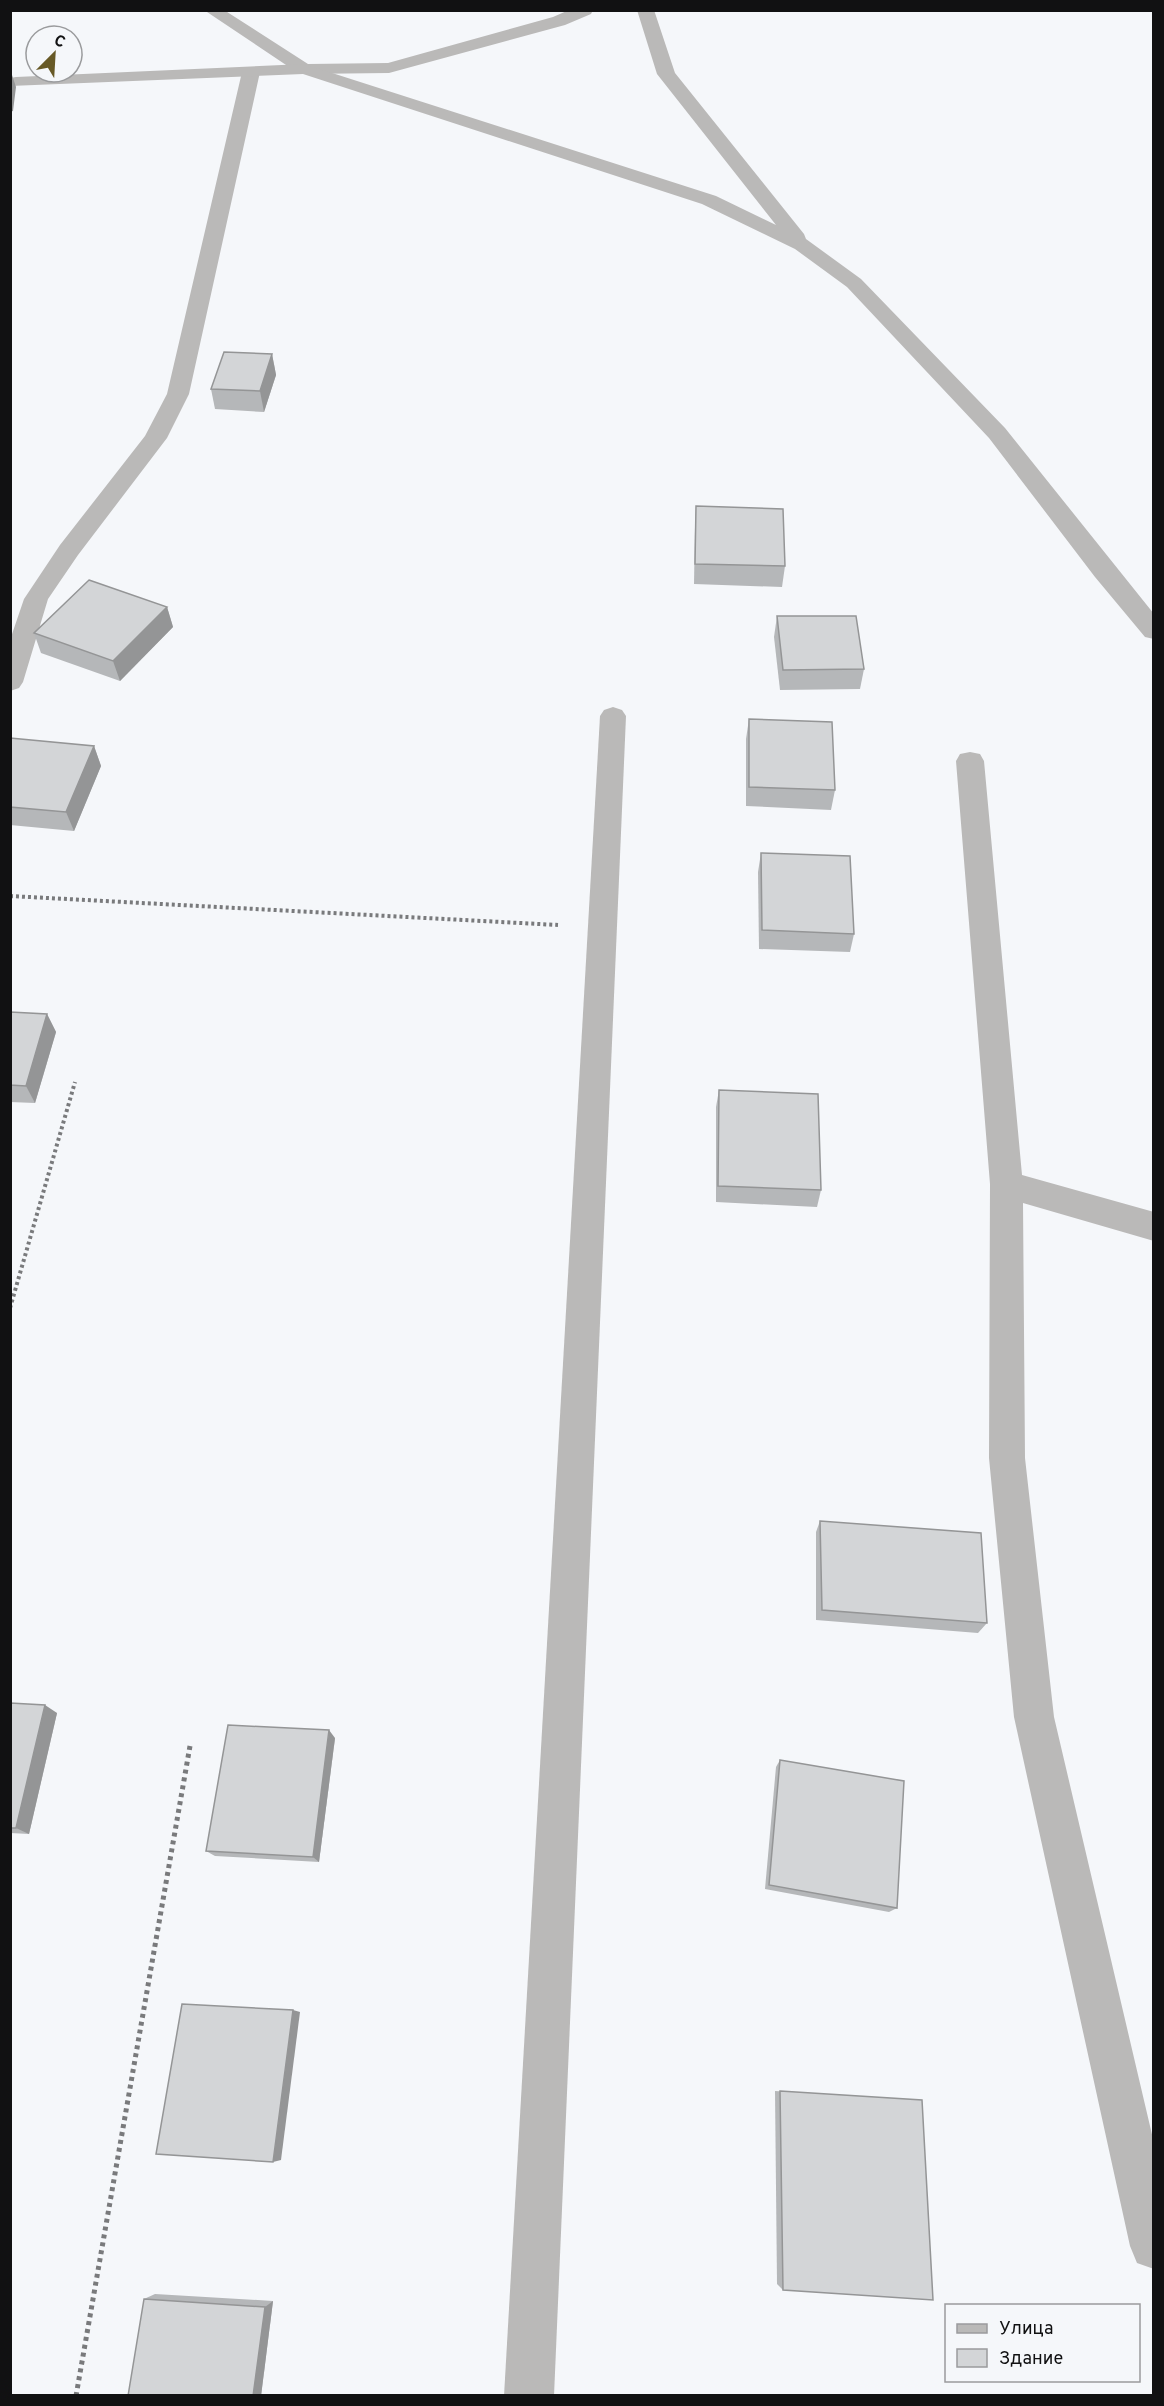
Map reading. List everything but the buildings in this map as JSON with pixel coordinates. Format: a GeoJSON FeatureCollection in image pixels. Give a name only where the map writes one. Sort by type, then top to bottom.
{"type":"FeatureCollection","features":[{"type":"Feature","properties":{"kind":"street"},"geometry":{"type":"LineString","coordinates":[[212,10],[304,69],[709,200],[802,245],[854,283],[997,433],[1104,572],[1154,631]]}},
{"type":"Feature","properties":{"kind":"street"},"geometry":{"type":"LineString","coordinates":[[13,82],[304,69],[389,68],[559,21],[585,10]]}},
{"type":"Feature","properties":{"kind":"street"},"geometry":{"type":"LineString","coordinates":[[645,10],[666,74],[802,245]]}},
{"type":"Feature","properties":{"kind":"street"},"geometry":{"type":"LineString","coordinates":[[10,682],[36,599],[69,550],[156,438],[178,394],[251,72]]}},
{"type":"Feature","properties":{"kind":"street"},"geometry":{"type":"LineString","coordinates":[[529,2396],[613,716]]}},
{"type":"Feature","properties":{"kind":"street"},"geometry":{"type":"LineString","coordinates":[[970,761],[1006,1184],[1006,1458],[1034,1717],[1154,2246]]}},
{"type":"Feature","properties":{"kind":"street"},"geometry":{"type":"LineString","coordinates":[[1006,1184],[1154,1227]]}},
{"type":"Feature","properties":{"kind":"path"},"geometry":{"type":"LineString","coordinates":[[10,896],[603,928]]}},
{"type":"Feature","properties":{"kind":"path"},"geometry":{"type":"LineString","coordinates":[[10,1308],[75,1082]]}},
{"type":"Feature","properties":{"kind":"path"},"geometry":{"type":"LineString","coordinates":[[76,2396],[190,1746]]}}]}
